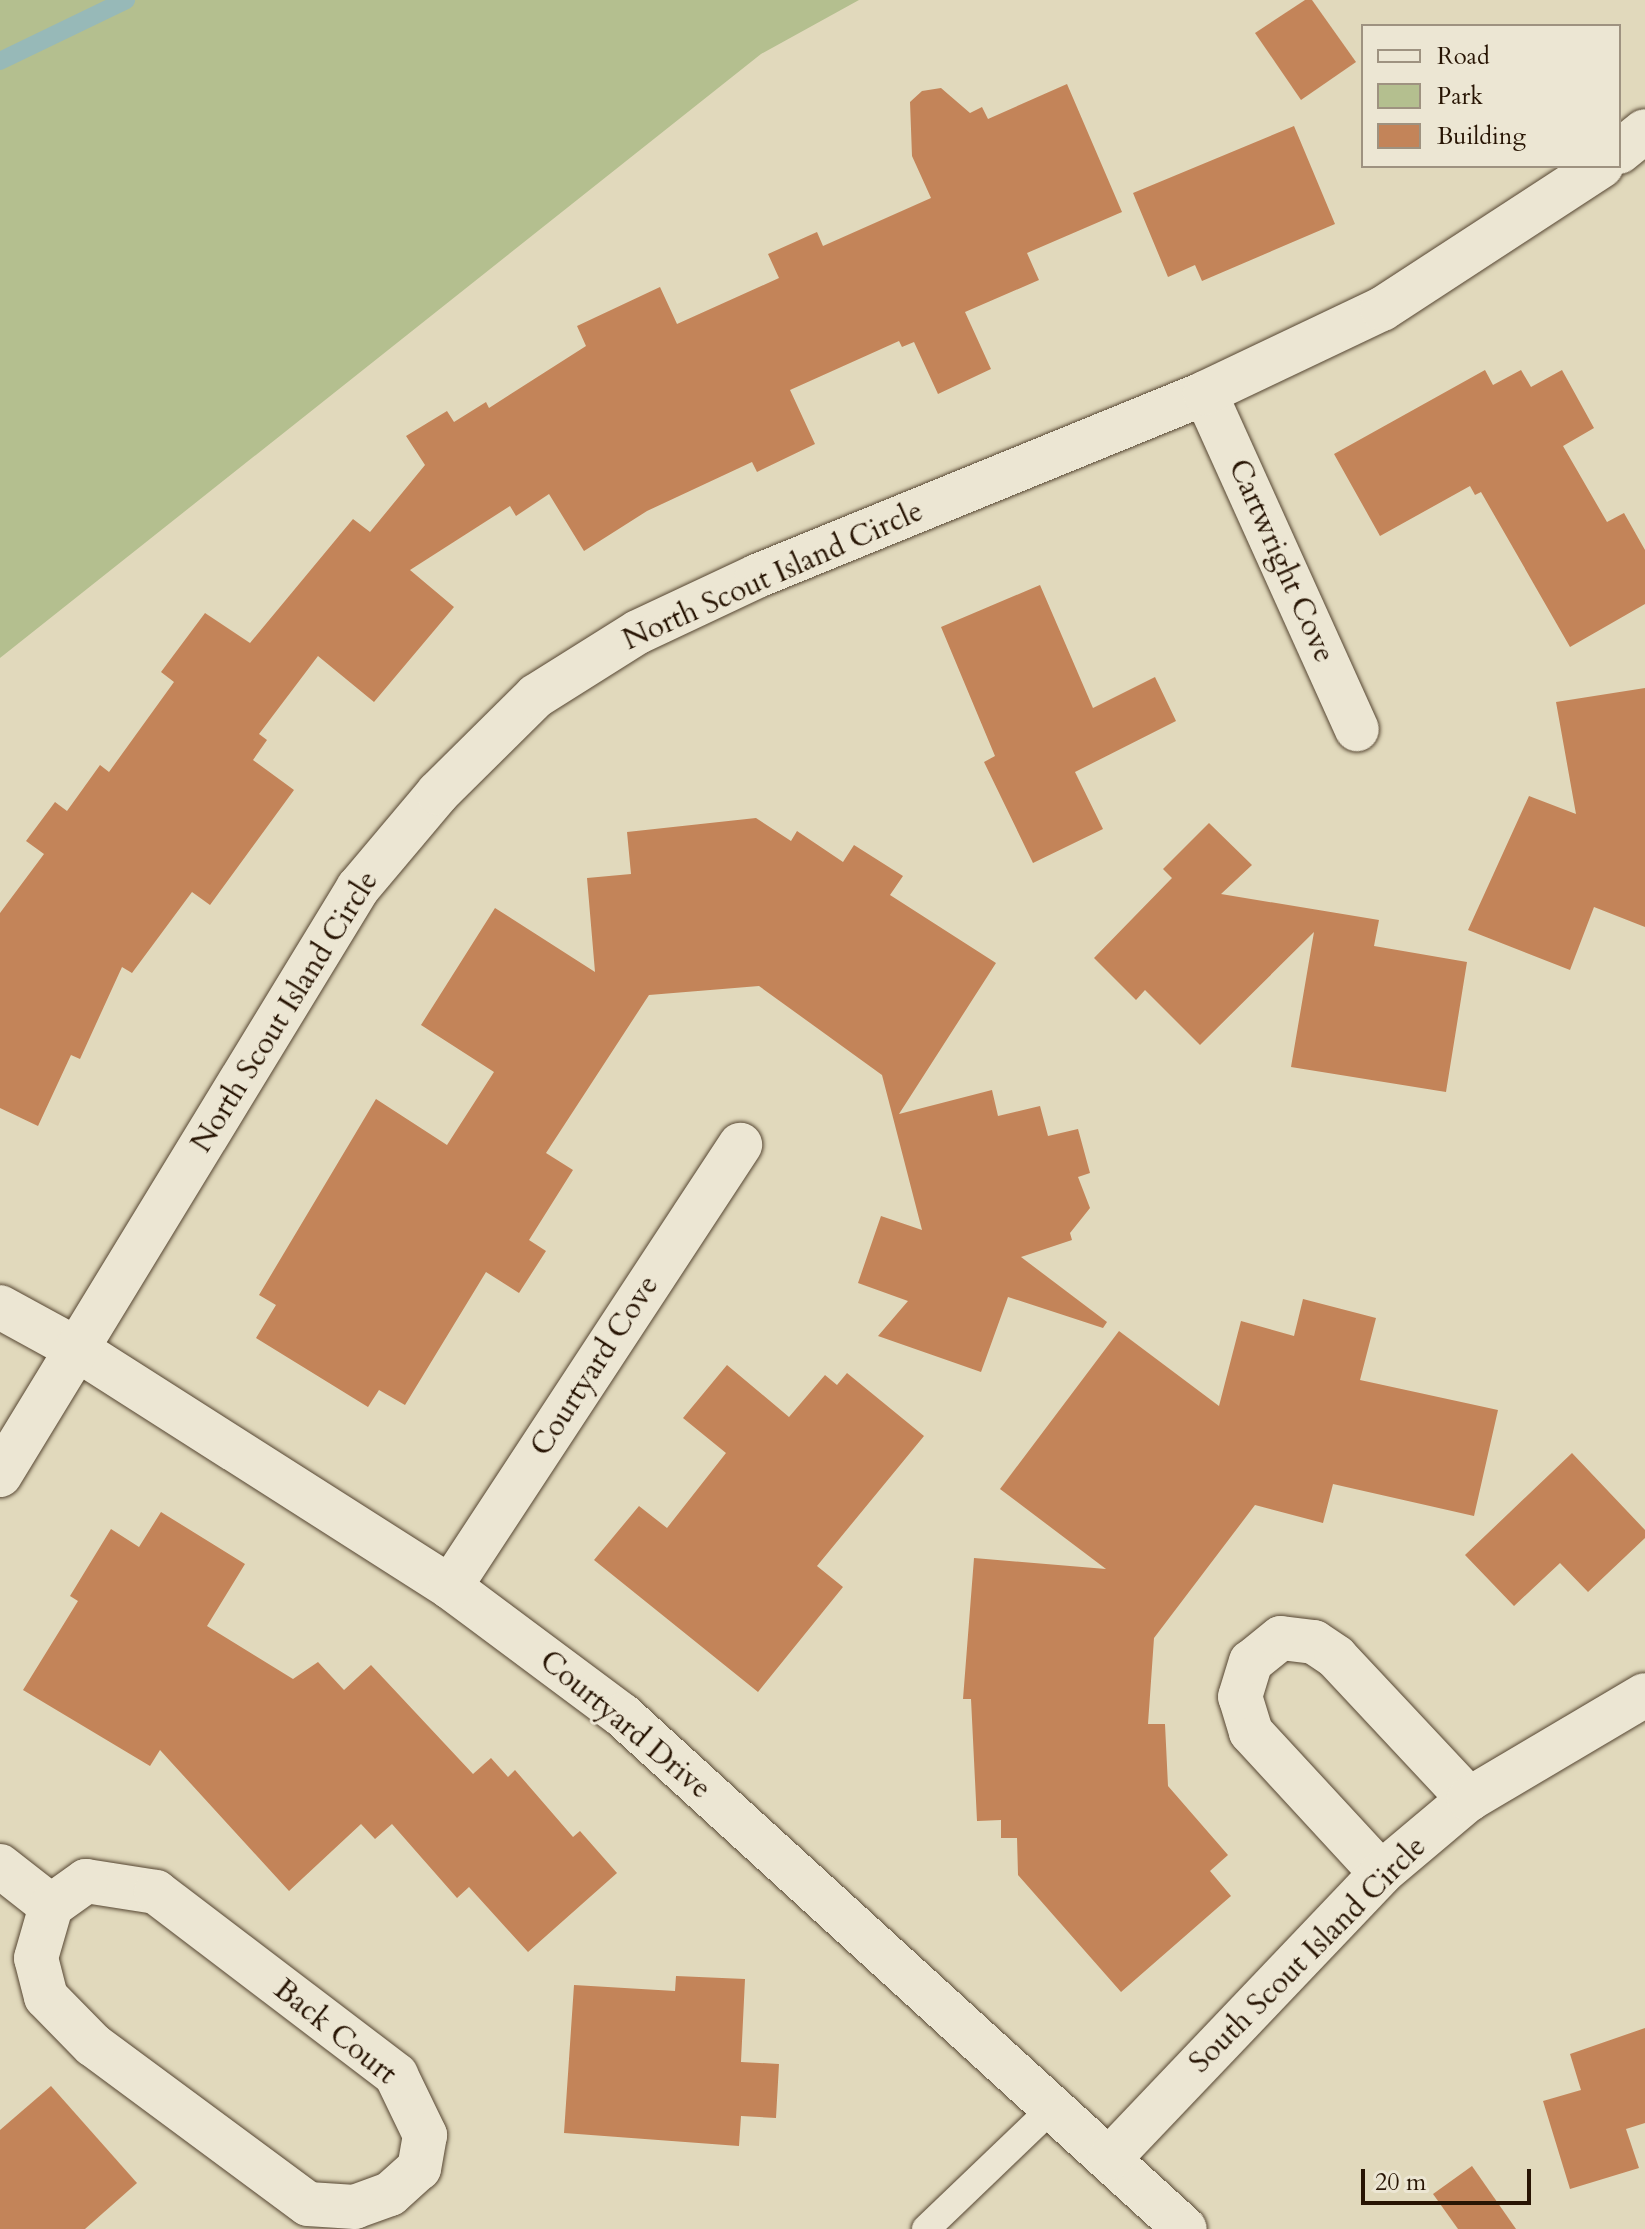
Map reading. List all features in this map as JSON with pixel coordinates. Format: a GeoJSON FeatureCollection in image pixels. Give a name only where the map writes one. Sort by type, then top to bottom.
{"type":"FeatureCollection","features":[{"type":"Feature","properties":{"kind":"street"},"geometry":{"type":"LineString","coordinates":[[1621,150],[1645,131]]}},
{"type":"Feature","properties":{"kind":"street","name":"North Scout Island Circle"},"geometry":{"type":"LineString","coordinates":[[0,1475],[358,888],[438,793],[536,696],[638,632],[757,576],[1205,393],[1382,309],[1598,168]]}},
{"type":"Feature","properties":{"kind":"street","name":"Cartwright Cove"},"geometry":{"type":"LineString","coordinates":[[1205,393],[1357,729]]}},
{"type":"Feature","properties":{"kind":"street","name":"Courtyard Cove"},"geometry":{"type":"LineString","coordinates":[[450,1587],[740,1145]]}},
{"type":"Feature","properties":{"kind":"street","name":"Courtyard Drive"},"geometry":{"type":"LineString","coordinates":[[0,1307],[75,1348],[450,1587],[622,1715],[1185,2229]]}},
{"type":"Feature","properties":{"kind":"street"},"geometry":{"type":"LineString","coordinates":[[1381,1873],[1251,1732],[1240,1697],[1251,1662],[1281,1638],[1314,1642],[1336,1657],[1469,1799]]}},
{"type":"Feature","properties":{"kind":"street","name":"South Scout Island Circle"},"geometry":{"type":"LineString","coordinates":[[1110,2158],[1381,1873],[1469,1799],[1645,1695]]}},
{"type":"Feature","properties":{"kind":"street"},"geometry":{"type":"LineString","coordinates":[[0,1866],[51,1906]]}},
{"type":"Feature","properties":{"kind":"street","name":"Back Court"},"geometry":{"type":"LineString","coordinates":[[86,1881],[156,1892],[396,2075],[425,2135],[419,2168],[390,2194],[355,2207],[308,2204],[93,2045],[46,1997],[36,1958],[51,1906],[86,1881]]}},
{"type":"Feature","properties":{"kind":"lane"},"geometry":{"type":"LineString","coordinates":[[926,2229],[1053,2107]]}},
{"type":"Feature","properties":{"kind":"green space"},"geometry":{"type":"Polygon","coordinates":[[[0,0],[859,0],[761,54],[0,658],[0,0]]]}},
{"type":"Feature","properties":{"kind":"building"},"geometry":{"type":"Polygon","coordinates":[[[1305,0],[1312,0],[1356,62],[1301,100],[1255,33],[1305,0]]]}},
{"type":"Feature","properties":{"kind":"building"},"geometry":{"type":"Polygon","coordinates":[[[1067,84],[1122,212],[1027,253],[1039,280],[965,312],[991,369],[938,394],[914,342],[902,347],[899,341],[790,390],[815,444],[757,472],[752,462],[647,511],[584,551],[549,494],[516,516],[510,506],[410,570],[454,607],[374,702],[318,656],[259,734],[267,740],[253,760],[294,790],[210,905],[192,892],[132,973],[122,967],[80,1059],[71,1055],[38,1126],[0,1108],[0,913],[44,854],[26,841],[55,802],[67,811],[100,765],[109,772],[174,682],[161,672],[205,613],[250,643],[353,519],[370,532],[425,465],[406,436],[447,411],[454,422],[486,402],[489,408],[586,346],[577,326],[660,287],[677,324],[779,278],[768,254],[817,232],[823,246],[931,198],[912,156],[910,102],[922,91],[941,88],[970,113],[982,107],[988,119],[1067,84]]]}},
{"type":"Feature","properties":{"kind":"building"},"geometry":{"type":"Polygon","coordinates":[[[1294,126],[1335,224],[1202,281],[1195,265],[1168,277],[1133,193],[1294,126]]]}},
{"type":"Feature","properties":{"kind":"building"},"geometry":{"type":"Polygon","coordinates":[[[1485,370],[1493,385],[1521,370],[1531,387],[1562,370],[1594,428],[1563,446],[1607,522],[1624,513],[1645,550],[1645,604],[1570,647],[1481,492],[1475,495],[1470,486],[1380,536],[1334,454],[1485,370]]]}},
{"type":"Feature","properties":{"kind":"building"},"geometry":{"type":"Polygon","coordinates":[[[1040,585],[1093,708],[1155,677],[1176,721],[1075,772],[1103,829],[1033,863],[984,762],[995,756],[941,627],[1040,585]]]}},
{"type":"Feature","properties":{"kind":"building"},"geometry":{"type":"Polygon","coordinates":[[[1645,688],[1645,927],[1594,907],[1570,970],[1468,930],[1529,796],[1576,814],[1556,702],[1645,688]]]}},
{"type":"Feature","properties":{"kind":"building"},"geometry":{"type":"Polygon","coordinates":[[[756,818],[791,841],[797,831],[843,862],[854,845],[903,876],[890,895],[996,963],[899,1114],[992,1090],[998,1116],[1040,1106],[1048,1136],[1078,1129],[1090,1173],[1078,1177],[1090,1208],[1070,1233],[1072,1240],[1021,1257],[1107,1322],[1103,1328],[1008,1297],[981,1372],[878,1336],[908,1301],[858,1283],[881,1216],[922,1230],[882,1075],[759,986],[649,995],[546,1153],[573,1170],[529,1240],[546,1251],[519,1293],[486,1272],[405,1405],[379,1390],[368,1407],[256,1338],[276,1305],[259,1295],[376,1099],[447,1145],[494,1072],[421,1025],[495,908],[595,972],[587,878],[631,874],[627,832],[756,818]]]}},
{"type":"Feature","properties":{"kind":"building"},"geometry":{"type":"Polygon","coordinates":[[[1209,823],[1252,865],[1221,894],[1379,920],[1374,946],[1467,962],[1446,1092],[1291,1067],[1314,932],[1200,1045],[1145,990],[1136,1000],[1094,958],[1172,878],[1163,869],[1209,823]]]}},
{"type":"Feature","properties":{"kind":"building"},"geometry":{"type":"Polygon","coordinates":[[[1303,1299],[1376,1318],[1360,1380],[1498,1410],[1474,1516],[1333,1484],[1323,1523],[1255,1505],[1154,1638],[1148,1724],[1165,1724],[1168,1786],[1228,1855],[1210,1871],[1231,1896],[1121,1992],[1018,1875],[1017,1838],[1001,1838],[1001,1820],[977,1821],[971,1699],[963,1699],[974,1558],[1106,1569],[1000,1489],[1119,1331],[1219,1406],[1241,1321],[1294,1336],[1303,1299]]]}},
{"type":"Feature","properties":{"kind":"building"},"geometry":{"type":"Polygon","coordinates":[[[727,1365],[789,1417],[825,1375],[837,1385],[847,1373],[924,1436],[817,1566],[843,1587],[758,1692],[594,1560],[639,1506],[667,1528],[726,1453],[683,1418],[727,1365]]]}},
{"type":"Feature","properties":{"kind":"building"},"geometry":{"type":"Polygon","coordinates":[[[1572,1453],[1645,1530],[1645,1538],[1588,1592],[1560,1563],[1514,1606],[1465,1555],[1572,1453]]]}},
{"type":"Feature","properties":{"kind":"building"},"geometry":{"type":"Polygon","coordinates":[[[161,1512],[245,1564],[207,1626],[293,1679],[318,1662],[344,1690],[371,1665],[473,1774],[491,1758],[508,1777],[515,1770],[573,1837],[580,1831],[617,1873],[528,1952],[469,1887],[457,1898],[392,1824],[375,1839],[361,1824],[289,1891],[160,1750],[150,1766],[23,1690],[78,1601],[70,1596],[111,1529],[139,1547],[161,1512]]]}},
{"type":"Feature","properties":{"kind":"building"},"geometry":{"type":"Polygon","coordinates":[[[676,1976],[745,1979],[741,2062],[779,2064],[776,2118],[741,2116],[739,2146],[564,2133],[574,1985],[675,1991],[676,1976]]]}},
{"type":"Feature","properties":{"kind":"building"},"geometry":{"type":"Polygon","coordinates":[[[1645,2028],[1645,2123],[1626,2129],[1639,2168],[1570,2189],[1543,2101],[1581,2090],[1570,2054],[1645,2028]]]}},
{"type":"Feature","properties":{"kind":"building"},"geometry":{"type":"Polygon","coordinates":[[[51,2086],[137,2183],[85,2229],[0,2229],[0,2130],[51,2086]]]}},
{"type":"Feature","properties":{"kind":"building"},"geometry":{"type":"Polygon","coordinates":[[[1472,2166],[1516,2229],[1458,2229],[1433,2194],[1472,2166]]]}},
{"type":"Feature","properties":{"kind":"waterway"},"geometry":{"type":"LineString","coordinates":[[0,61],[126,0]]}}]}
